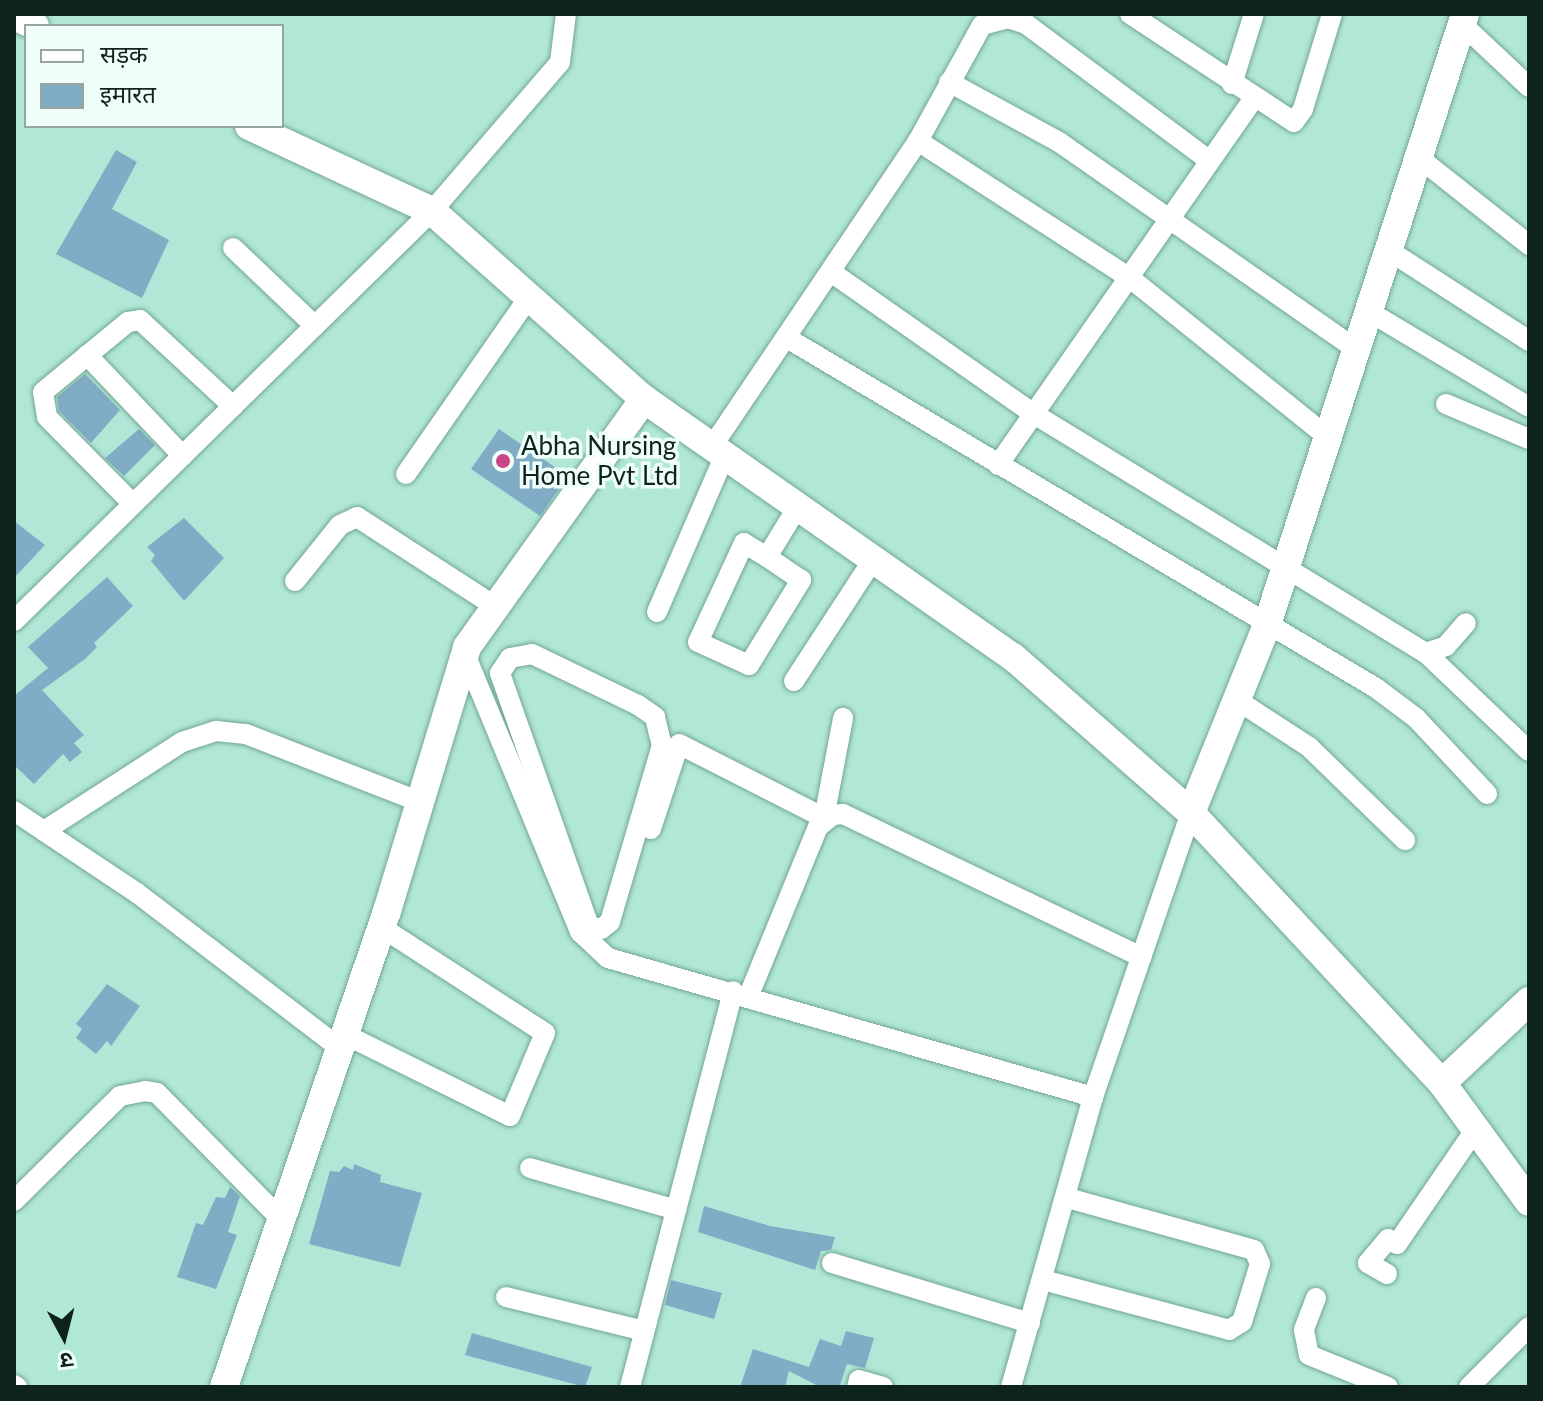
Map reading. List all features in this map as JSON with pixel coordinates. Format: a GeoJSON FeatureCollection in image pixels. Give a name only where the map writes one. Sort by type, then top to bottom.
{"type":"FeatureCollection","features":[{"type":"Feature","properties":{"kind":"street"},"geometry":{"type":"LineString","coordinates":[[14,621],[432,211],[560,62],[566,14]]}},
{"type":"Feature","properties":{"kind":"street"},"geometry":{"type":"LineString","coordinates":[[1130,14],[1153,21],[1286,122],[1299,119],[1332,14]]}},
{"type":"Feature","properties":{"kind":"street"},"geometry":{"type":"LineString","coordinates":[[1232,84],[1254,14]]}},
{"type":"Feature","properties":{"kind":"street"},"geometry":{"type":"LineString","coordinates":[[657,612],[718,453],[787,338],[918,141],[982,25],[1008,18],[1026,24],[1210,161]]}},
{"type":"Feature","properties":{"kind":"street"},"geometry":{"type":"LineString","coordinates":[[1011,1387],[1068,1198],[1093,1097],[1191,813],[1267,625],[1463,19],[1529,87]]}},
{"type":"Feature","properties":{"kind":"street"},"geometry":{"type":"LineString","coordinates":[[949,82],[1059,142],[1356,349]]}},
{"type":"Feature","properties":{"kind":"street"},"geometry":{"type":"LineString","coordinates":[[998,465],[1253,99]]}},
{"type":"Feature","properties":{"kind":"street"},"geometry":{"type":"LineString","coordinates":[[253,128],[432,211],[644,399],[1013,657],[1191,813],[1442,1083],[1529,1202]]}},
{"type":"Feature","properties":{"kind":"street"},"geometry":{"type":"LineString","coordinates":[[918,141],[1130,278],[1328,437]]}},
{"type":"Feature","properties":{"kind":"street"},"geometry":{"type":"LineString","coordinates":[[1418,157],[1529,245]]}},
{"type":"Feature","properties":{"kind":"street"},"geometry":{"type":"LineString","coordinates":[[233,248],[315,326]]}},
{"type":"Feature","properties":{"kind":"street"},"geometry":{"type":"LineString","coordinates":[[1388,250],[1529,341]]}},
{"type":"Feature","properties":{"kind":"street"},"geometry":{"type":"LineString","coordinates":[[831,272],[1034,414],[1287,563],[1426,653],[1529,751]]}},
{"type":"Feature","properties":{"kind":"street"},"geometry":{"type":"LineString","coordinates":[[406,474],[529,297]]}},
{"type":"Feature","properties":{"kind":"street"},"geometry":{"type":"LineString","coordinates":[[1368,311],[1529,407]]}},
{"type":"Feature","properties":{"kind":"street"},"geometry":{"type":"LineString","coordinates":[[133,504],[43,407],[43,392],[128,322],[140,320],[233,406]]}},
{"type":"Feature","properties":{"kind":"street"},"geometry":{"type":"LineString","coordinates":[[787,338],[1267,625],[1416,718],[1487,794]]}},
{"type":"Feature","properties":{"kind":"street"},"geometry":{"type":"LineString","coordinates":[[87,355],[183,456]]}},
{"type":"Feature","properties":{"kind":"street"},"geometry":{"type":"LineString","coordinates":[[224,1387],[381,927],[465,654],[644,399]]}},
{"type":"Feature","properties":{"kind":"street"},"geometry":{"type":"LineString","coordinates":[[1446,404],[1529,439]]}},
{"type":"Feature","properties":{"kind":"street"},"geometry":{"type":"LineString","coordinates":[[767,557],[797,508]]}},
{"type":"Feature","properties":{"kind":"street"},"geometry":{"type":"LineString","coordinates":[[295,581],[340,525],[357,517],[496,607]]}},
{"type":"Feature","properties":{"kind":"street"},"geometry":{"type":"LineString","coordinates":[[744,543],[767,557],[801,580],[749,665],[698,642],[744,543]]}},
{"type":"Feature","properties":{"kind":"street"},"geometry":{"type":"LineString","coordinates":[[794,681],[873,560]]}},
{"type":"Feature","properties":{"kind":"street"},"geometry":{"type":"LineString","coordinates":[[1426,653],[1446,646],[1466,623]]}},
{"type":"Feature","properties":{"kind":"street"},"geometry":{"type":"LineString","coordinates":[[465,654],[537,805],[589,926],[601,929],[610,922],[662,745],[655,717],[638,705],[532,654],[510,658],[500,673],[537,805],[580,932],[608,958],[741,993],[1093,1097]]}},
{"type":"Feature","properties":{"kind":"street"},"geometry":{"type":"LineString","coordinates":[[1237,700],[1309,747],[1405,840]]}},
{"type":"Feature","properties":{"kind":"street"},"geometry":{"type":"LineString","coordinates":[[630,1387],[676,1210],[741,993],[824,818],[843,718]]}},
{"type":"Feature","properties":{"kind":"street"},"geometry":{"type":"LineString","coordinates":[[44,831],[182,742],[216,731],[246,734],[420,802]]}},
{"type":"Feature","properties":{"kind":"street"},"geometry":{"type":"LineString","coordinates":[[608,958],[679,744],[824,818],[843,814],[1142,957]]}},
{"type":"Feature","properties":{"kind":"street"},"geometry":{"type":"LineString","coordinates":[[14,811],[137,893],[342,1041],[510,1116],[545,1033],[381,927]]}},
{"type":"Feature","properties":{"kind":"street"},"geometry":{"type":"LineString","coordinates":[[1442,1083],[1529,1001]]}},
{"type":"Feature","properties":{"kind":"street"},"geometry":{"type":"LineString","coordinates":[[14,1201],[120,1096],[145,1091],[157,1093],[281,1219]]}},
{"type":"Feature","properties":{"kind":"street"},"geometry":{"type":"LineString","coordinates":[[1387,1274],[1368,1263],[1388,1239],[1397,1244],[1475,1130]]}},
{"type":"Feature","properties":{"kind":"street"},"geometry":{"type":"LineString","coordinates":[[530,1168],[676,1210]]}},
{"type":"Feature","properties":{"kind":"street"},"geometry":{"type":"LineString","coordinates":[[1043,1280],[1229,1330],[1242,1322],[1260,1264],[1254,1250],[1068,1198]]}},
{"type":"Feature","properties":{"kind":"street"},"geometry":{"type":"LineString","coordinates":[[832,1263],[1030,1323]]}},
{"type":"Feature","properties":{"kind":"street"},"geometry":{"type":"LineString","coordinates":[[506,1297],[644,1331]]}},
{"type":"Feature","properties":{"kind":"street"},"geometry":{"type":"LineString","coordinates":[[1316,1298],[1304,1330],[1309,1355],[1388,1387]]}},
{"type":"Feature","properties":{"kind":"street"},"geometry":{"type":"LineString","coordinates":[[1469,1387],[1529,1327]]}},
{"type":"Feature","properties":{"kind":"street"},"geometry":{"type":"LineString","coordinates":[[857,1387],[859,1380],[883,1387]]}},
{"type":"Feature","properties":{"kind":"building"},"geometry":{"type":"Polygon","coordinates":[[[116,150],[137,162],[112,209],[169,240],[142,298],[56,254],[116,150]]]}},
{"type":"Feature","properties":{"kind":"building"},"geometry":{"type":"Polygon","coordinates":[[[85,374],[120,410],[91,443],[59,411],[57,397],[85,374]]]}},
{"type":"Feature","properties":{"kind":"building"},"geometry":{"type":"Polygon","coordinates":[[[139,429],[155,445],[124,476],[105,458],[139,429]]]}},
{"type":"Feature","properties":{"kind":"building"},"geometry":{"type":"Polygon","coordinates":[[[499,429],[568,476],[540,516],[471,469],[499,429]]]}},
{"type":"Feature","properties":{"kind":"building"},"geometry":{"type":"Polygon","coordinates":[[[184,518],[224,558],[184,601],[151,561],[155,555],[147,547],[184,518]]]}},
{"type":"Feature","properties":{"kind":"building"},"geometry":{"type":"Polygon","coordinates":[[[14,521],[45,545],[14,578],[14,521]]]}},
{"type":"Feature","properties":{"kind":"building"},"geometry":{"type":"Polygon","coordinates":[[[107,577],[133,606],[94,643],[97,647],[85,659],[42,690],[84,735],[74,743],[82,752],[70,762],[63,754],[34,784],[14,765],[14,696],[48,668],[28,647],[107,577]]]}},
{"type":"Feature","properties":{"kind":"building"},"geometry":{"type":"Polygon","coordinates":[[[107,984],[140,1006],[111,1046],[107,1041],[96,1054],[76,1038],[82,1029],[76,1024],[107,984]]]}},
{"type":"Feature","properties":{"kind":"building"},"geometry":{"type":"Polygon","coordinates":[[[354,1164],[381,1175],[380,1182],[422,1193],[400,1267],[309,1244],[330,1171],[339,1172],[344,1166],[353,1170],[354,1164]]]}},
{"type":"Feature","properties":{"kind":"building"},"geometry":{"type":"Polygon","coordinates":[[[230,1187],[240,1196],[228,1232],[237,1235],[216,1289],[177,1277],[196,1223],[203,1225],[216,1197],[225,1198],[230,1187]]]}},
{"type":"Feature","properties":{"kind":"building"},"geometry":{"type":"Polygon","coordinates":[[[704,1206],[770,1226],[835,1237],[831,1250],[821,1251],[815,1270],[698,1232],[704,1206]]]}},
{"type":"Feature","properties":{"kind":"building"},"geometry":{"type":"Polygon","coordinates":[[[671,1280],[722,1293],[714,1319],[665,1305],[671,1280]]]}},
{"type":"Feature","properties":{"kind":"building"},"geometry":{"type":"Polygon","coordinates":[[[846,1331],[874,1338],[865,1368],[847,1364],[840,1385],[820,1387],[789,1371],[785,1387],[740,1387],[753,1349],[809,1367],[820,1339],[841,1346],[846,1331]]]}},
{"type":"Feature","properties":{"kind":"building"},"geometry":{"type":"Polygon","coordinates":[[[472,1333],[592,1367],[585,1387],[465,1355],[472,1333]]]}},
{"type":"Feature","properties":{"kind":"place","name":"Abha Nursing Home Pvt Ltd"},"geometry":{"type":"Point","coordinates":[503,461]}}]}
